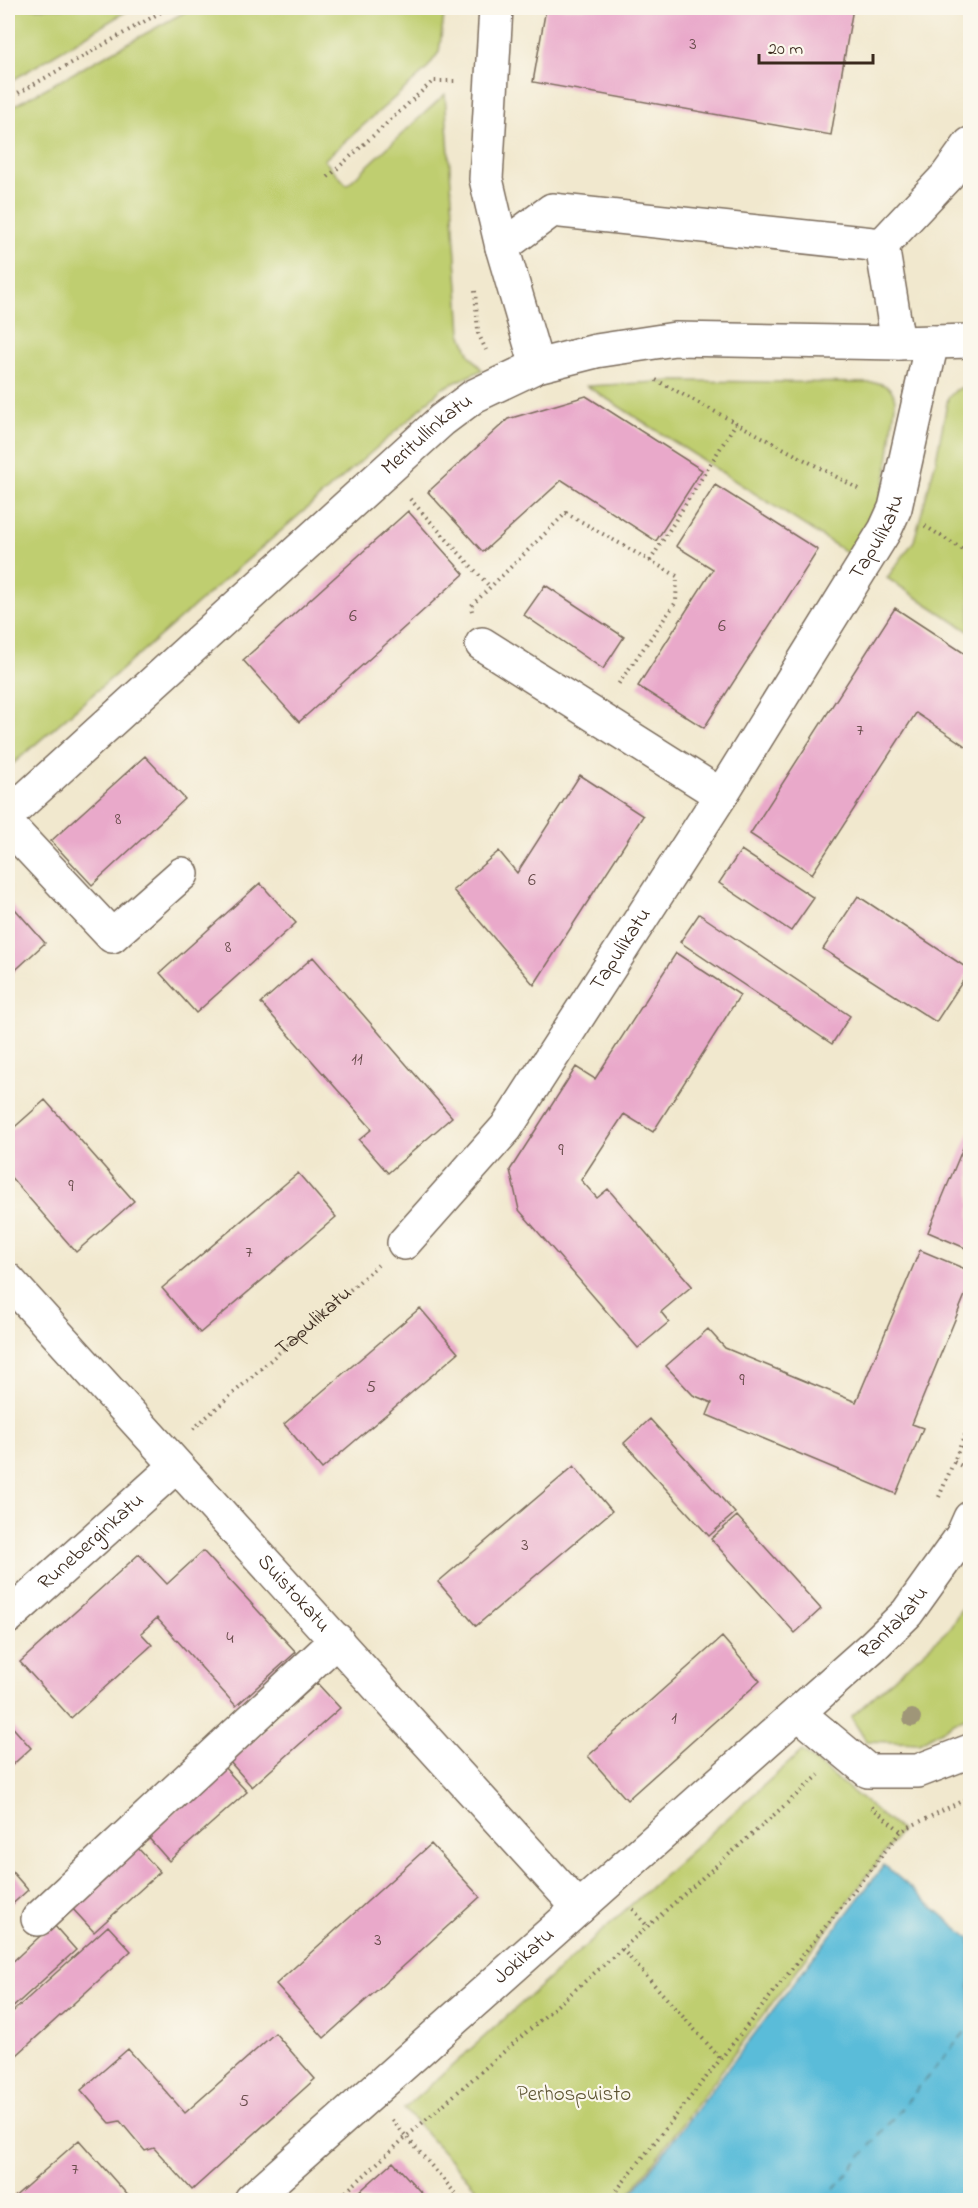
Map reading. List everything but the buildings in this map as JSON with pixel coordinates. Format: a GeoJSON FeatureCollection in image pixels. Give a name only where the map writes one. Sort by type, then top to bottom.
{"type":"FeatureCollection","features":[{"type":"Feature","properties":{"kind":"street"},"geometry":{"type":"LineString","coordinates":[[496,8],[486,179],[502,247],[537,366]]}},
{"type":"Feature","properties":{"kind":"street"},"geometry":{"type":"LineString","coordinates":[[882,245],[947,176],[970,144]]}},
{"type":"Feature","properties":{"kind":"street"},"geometry":{"type":"LineString","coordinates":[[502,247],[552,210],[882,245]]}},
{"type":"Feature","properties":{"kind":"street"},"geometry":{"type":"LineString","coordinates":[[882,245],[898,343]]}},
{"type":"Feature","properties":{"kind":"street","name":"Meritullinkatu"},"geometry":{"type":"LineString","coordinates":[[8,815],[442,420],[474,396],[537,366],[596,351],[675,339],[898,343],[970,341]]}},
{"type":"Feature","properties":{"kind":"street","name":"Tapulikatu"},"geometry":{"type":"LineString","coordinates":[[404,1243],[506,1128],[721,795],[885,530],[895,508],[932,342]]}},
{"type":"Feature","properties":{"kind":"street"},"geometry":{"type":"LineString","coordinates":[[482,644],[721,795]]}},
{"type":"Feature","properties":{"kind":"street"},"geometry":{"type":"LineString","coordinates":[[8,825],[112,936],[182,874]]}},
{"type":"Feature","properties":{"kind":"street","name":"Suistokatu"},"geometry":{"type":"LineString","coordinates":[[8,1280],[579,1908]]}},
{"type":"Feature","properties":{"kind":"street","name":"Runeberginkatu"},"geometry":{"type":"LineString","coordinates":[[8,1617],[176,1466]]}},
{"type":"Feature","properties":{"kind":"street","name":"Rantakatu"},"geometry":{"type":"LineString","coordinates":[[798,1713],[908,1613],[962,1536],[970,1518]]}},
{"type":"Feature","properties":{"kind":"street"},"geometry":{"type":"LineString","coordinates":[[38,1919],[337,1640]]}},
{"type":"Feature","properties":{"kind":"street"},"geometry":{"type":"LineString","coordinates":[[798,1713],[868,1771],[918,1771],[970,1750]]}},
{"type":"Feature","properties":{"kind":"street","name":"Jokikatu"},"geometry":{"type":"LineString","coordinates":[[251,2200],[798,1713]]}},
{"type":"Feature","properties":{"kind":"path"},"geometry":{"type":"LineString","coordinates":[[8,99],[168,8]]}},
{"type":"Feature","properties":{"kind":"path"},"geometry":{"type":"LineString","coordinates":[[328,177],[433,81],[461,81]]}},
{"type":"Feature","properties":{"kind":"path"},"geometry":{"type":"LineString","coordinates":[[475,282],[478,333],[484,348],[506,381]]}},
{"type":"Feature","properties":{"kind":"path"},"geometry":{"type":"LineString","coordinates":[[655,379],[895,508],[970,554]]}},
{"type":"Feature","properties":{"kind":"path"},"geometry":{"type":"LineString","coordinates":[[650,561],[736,423]]}},
{"type":"Feature","properties":{"kind":"path"},"geometry":{"type":"LineString","coordinates":[[407,495],[490,587]]}},
{"type":"Feature","properties":{"kind":"path"},"geometry":{"type":"LineString","coordinates":[[482,644],[471,606],[566,513],[677,576],[676,602],[596,716]]}},
{"type":"Feature","properties":{"kind":"path","name":"Tapulikatu"},"geometry":{"type":"LineString","coordinates":[[176,1466],[187,1434],[404,1243]]}},
{"type":"Feature","properties":{"kind":"path"},"geometry":{"type":"LineString","coordinates":[[937,1503],[970,1423]]}},
{"type":"Feature","properties":{"kind":"path"},"geometry":{"type":"LineString","coordinates":[[954,1462],[970,1470]]}},
{"type":"Feature","properties":{"kind":"path"},"geometry":{"type":"LineString","coordinates":[[337,2200],[824,1770]]}},
{"type":"Feature","properties":{"kind":"path"},"geometry":{"type":"LineString","coordinates":[[609,2200],[901,1831],[970,1797]]}},
{"type":"Feature","properties":{"kind":"path"},"geometry":{"type":"LineString","coordinates":[[867,1804],[901,1831]]}},
{"type":"Feature","properties":{"kind":"path"},"geometry":{"type":"LineString","coordinates":[[622,1950],[721,2059]]}},
{"type":"Feature","properties":{"kind":"path"},"geometry":{"type":"LineString","coordinates":[[370,2094],[461,2200]]}},
{"type":"Feature","properties":{"kind":"green space"},"geometry":{"type":"Polygon","coordinates":[[[8,8],[132,8],[8,83],[8,8]]]}},
{"type":"Feature","properties":{"kind":"green space"},"geometry":{"type":"Polygon","coordinates":[[[192,8],[445,8],[439,52],[426,70],[324,160],[347,185],[445,94],[461,333],[470,355],[482,370],[441,389],[412,417],[8,768],[8,109],[192,8]]]}},
{"type":"Feature","properties":{"kind":"green space"},"geometry":{"type":"Polygon","coordinates":[[[675,381],[878,383],[891,390],[895,404],[887,471],[878,512],[852,556],[587,386],[675,381]]]}},
{"type":"Feature","properties":{"kind":"green space"},"geometry":{"type":"Polygon","coordinates":[[[963,387],[970,387],[970,632],[887,578],[914,541],[936,460],[948,398],[963,387]]]}},
{"type":"Feature","properties":{"kind":"green space"},"geometry":{"type":"Polygon","coordinates":[[[970,1593],[970,1714],[919,1743],[866,1741],[851,1717],[950,1628],[970,1593]]]}},
{"type":"Feature","properties":{"kind":"green space","name":"Perhospuisto"},"geometry":{"type":"Polygon","coordinates":[[[802,1751],[901,1831],[625,2200],[487,2200],[404,2109],[802,1751]]]}},
{"type":"Feature","properties":{"kind":"water"},"geometry":{"type":"Polygon","coordinates":[[[884,1865],[970,1939],[970,2200],[627,2200],[884,1865]]]}},
{"type":"Feature","properties":{"kind":"ferry route"},"geometry":{"type":"LineString","coordinates":[[825,2200],[970,2026]]}}]}
